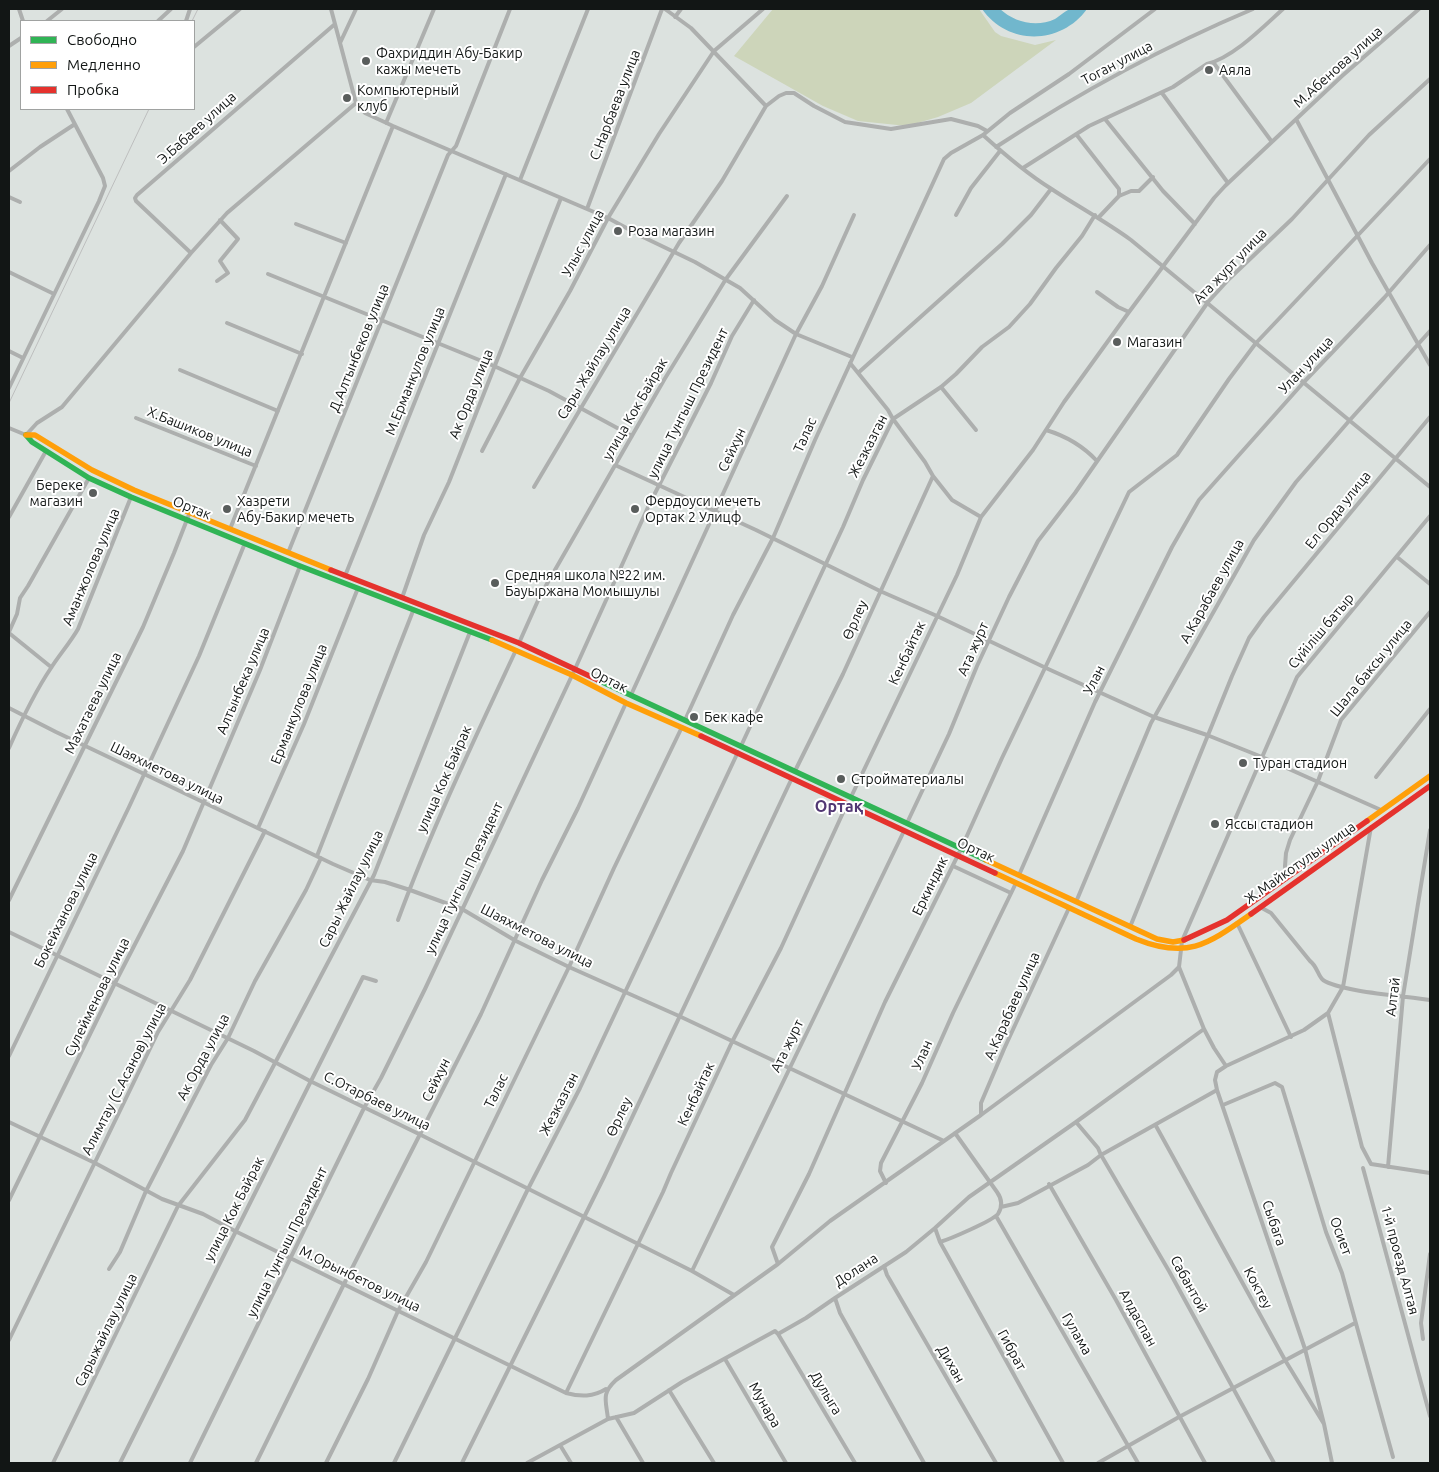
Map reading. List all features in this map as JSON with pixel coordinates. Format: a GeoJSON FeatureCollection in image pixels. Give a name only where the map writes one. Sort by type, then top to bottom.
{"type":"FeatureCollection","features":[{"type":"Feature","properties":{"kind":"street"},"geometry":{"type":"LineString","coordinates":[[47,20],[62,9]]}},
{"type":"Feature","properties":{"kind":"street"},"geometry":{"type":"LineString","coordinates":[[159,20],[171,9]]}},
{"type":"Feature","properties":{"kind":"street"},"geometry":{"type":"LineString","coordinates":[[195,46],[240,9]]}},
{"type":"Feature","properties":{"kind":"street"},"geometry":{"type":"LineString","coordinates":[[331,9],[356,103],[366,113],[608,218],[674,251],[740,288],[775,320],[796,334],[852,357]]}},
{"type":"Feature","properties":{"kind":"street"},"geometry":{"type":"LineString","coordinates":[[340,44],[356,9]]}},
{"type":"Feature","properties":{"kind":"street"},"geometry":{"type":"LineString","coordinates":[[386,123],[434,9]]}},
{"type":"Feature","properties":{"kind":"street"},"geometry":{"type":"LineString","coordinates":[[451,151],[456,146],[510,9]]}},
{"type":"Feature","properties":{"kind":"street"},"geometry":{"type":"LineString","coordinates":[[520,180],[588,9]]}},
{"type":"Feature","properties":{"kind":"street","name":"С.Нарбаева улица"},"geometry":{"type":"LineString","coordinates":[[587,209],[664,9],[691,28],[766,106]]}},
{"type":"Feature","properties":{"kind":"street"},"geometry":{"type":"LineString","coordinates":[[675,17],[681,9]]}},
{"type":"Feature","properties":{"kind":"street","name":"Улыс улица"},"geometry":{"type":"LineString","coordinates":[[482,451],[608,218],[659,134],[714,51],[763,9]]}},
{"type":"Feature","properties":{"kind":"street","name":"Тоган улица"},"geometry":{"type":"LineString","coordinates":[[944,159],[985,133],[1010,113],[1069,74],[1155,9]]}},
{"type":"Feature","properties":{"kind":"street","name":"Тоган улица"},"geometry":{"type":"LineString","coordinates":[[996,147],[1034,121],[1095,87],[1202,30],[1253,9]]}},
{"type":"Feature","properties":{"kind":"street"},"geometry":{"type":"LineString","coordinates":[[1023,168],[1076,134],[1162,93],[1191,76],[1259,32],[1283,9]]}},
{"type":"Feature","properties":{"kind":"street","name":"М.Абенова улица"},"geometry":{"type":"LineString","coordinates":[[1046,430],[1129,312],[1228,183],[1342,76],[1418,9]]}},
{"type":"Feature","properties":{"kind":"street","name":"Э.Бабаев улица"},"geometry":{"type":"LineString","coordinates":[[191,253],[136,202],[135,198],[335,24]]}},
{"type":"Feature","properties":{"kind":"street"},"geometry":{"type":"LineString","coordinates":[[9,46],[20,39]]}},
{"type":"Feature","properties":{"kind":"street"},"geometry":{"type":"LineString","coordinates":[[1213,62],[1272,142]]}},
{"type":"Feature","properties":{"kind":"street","name":"Ата журт улица"},"geometry":{"type":"LineString","coordinates":[[1075,493],[1208,302],[1229,279],[1292,219],[1369,135],[1430,80]]}},
{"type":"Feature","properties":{"kind":"street"},"geometry":{"type":"LineString","coordinates":[[674,251],[722,181],[766,106],[786,93],[794,93],[814,106],[846,122],[891,129],[951,119],[978,126],[996,147],[1023,168],[1131,240],[1430,487]]}},
{"type":"Feature","properties":{"kind":"street"},"geometry":{"type":"LineString","coordinates":[[1162,93],[1228,183]]}},
{"type":"Feature","properties":{"kind":"street"},"geometry":{"type":"LineString","coordinates":[[26,435],[37,423],[62,407],[220,220],[356,103]]}},
{"type":"Feature","properties":{"kind":"street"},"geometry":{"type":"LineString","coordinates":[[9,388],[100,201],[105,186],[103,178],[68,110]]}},
{"type":"Feature","properties":{"kind":"street"},"geometry":{"type":"LineString","coordinates":[[1105,119],[1163,191],[1195,224]]}},
{"type":"Feature","properties":{"kind":"street"},"geometry":{"type":"LineString","coordinates":[[1296,119],[1388,293],[1430,365]]}},
{"type":"Feature","properties":{"kind":"street"},"geometry":{"type":"LineString","coordinates":[[9,171],[75,124]]}},
{"type":"Feature","properties":{"kind":"street","name":"Х.Башиков улица"},"geometry":{"type":"LineString","coordinates":[[230,529],[393,126]]}},
{"type":"Feature","properties":{"kind":"street"},"geometry":{"type":"LineString","coordinates":[[1076,134],[1115,183],[1119,189],[1119,196],[1131,191],[1139,191],[1153,177]]}},
{"type":"Feature","properties":{"kind":"street"},"geometry":{"type":"LineString","coordinates":[[956,214],[971,188],[1000,150]]}},
{"type":"Feature","properties":{"kind":"street","name":"Д.Алтынбеков улица"},"geometry":{"type":"LineString","coordinates":[[288,553],[451,151]]}},
{"type":"Feature","properties":{"kind":"street","name":"Талас"},"geometry":{"type":"LineString","coordinates":[[685,720],[733,614],[772,538],[852,357],[944,159]]}},
{"type":"Feature","properties":{"kind":"street"},"geometry":{"type":"LineString","coordinates":[[1256,343],[1430,159]]}},
{"type":"Feature","properties":{"kind":"street","name":"М.Ерманкулов улица"},"geometry":{"type":"LineString","coordinates":[[345,576],[506,174]]}},
{"type":"Feature","properties":{"kind":"street"},"geometry":{"type":"LineString","coordinates":[[858,373],[1002,244],[1031,215],[1052,189]]}},
{"type":"Feature","properties":{"kind":"street","name":"улица Кок Байрак"},"geometry":{"type":"LineString","coordinates":[[519,643],[540,596],[632,436],[726,279],[787,196]]}},
{"type":"Feature","properties":{"kind":"street","name":"Жезказган"},"geometry":{"type":"LineString","coordinates":[[741,746],[893,419],[940,387],[956,374],[982,346],[1009,327],[1030,304],[1097,216],[1119,196]]}},
{"type":"Feature","properties":{"kind":"street"},"geometry":{"type":"LineString","coordinates":[[9,197],[20,202]]}},
{"type":"Feature","properties":{"kind":"street","name":"Ак Орда улица"},"geometry":{"type":"LineString","coordinates":[[402,598],[424,536],[449,482],[561,198]]}},
{"type":"Feature","properties":{"kind":"street","name":"Сейхун"},"geometry":{"type":"LineString","coordinates":[[631,694],[796,334],[822,286],[854,215]]}},
{"type":"Feature","properties":{"kind":"street"},"geometry":{"type":"LineString","coordinates":[[217,281],[228,273],[220,261],[238,239],[220,220]]}},
{"type":"Feature","properties":{"kind":"street"},"geometry":{"type":"LineString","coordinates":[[296,224],[346,243]]}},
{"type":"Feature","properties":{"kind":"street","name":"Улан улица"},"geometry":{"type":"LineString","coordinates":[[1199,500],[1430,245]]}},
{"type":"Feature","properties":{"kind":"street","name":"Сары Жайлау улица"},"geometry":{"type":"LineString","coordinates":[[534,487],[674,251]]}},
{"type":"Feature","properties":{"kind":"street"},"geometry":{"type":"LineString","coordinates":[[9,272],[54,294]]}},
{"type":"Feature","properties":{"kind":"street"},"geometry":{"type":"LineString","coordinates":[[268,274],[494,366],[632,436]]}},
{"type":"Feature","properties":{"kind":"street"},"geometry":{"type":"LineString","coordinates":[[1097,292],[1118,308],[1129,312]]}},
{"type":"Feature","properties":{"kind":"street","name":"улица Тунгыш Президент"},"geometry":{"type":"LineString","coordinates":[[190,1463],[364,1108],[421,998],[616,576],[732,336],[754,300]]}},
{"type":"Feature","properties":{"kind":"street"},"geometry":{"type":"LineString","coordinates":[[227,323],[302,354]]}},
{"type":"Feature","properties":{"kind":"street","name":"А.Карабаев улица"},"geometry":{"type":"LineString","coordinates":[[1076,902],[1154,716],[1254,540],[1296,482],[1430,331]]}},
{"type":"Feature","properties":{"kind":"street","name":"Еркиндик"},"geometry":{"type":"LineString","coordinates":[[778,1264],[772,1247],[809,1174],[885,1002],[958,856],[1002,758],[1129,492],[1177,455],[1256,343]]}},
{"type":"Feature","properties":{"kind":"street"},"geometry":{"type":"LineString","coordinates":[[9,351],[23,358]]}},
{"type":"Feature","properties":{"kind":"street"},"geometry":{"type":"LineString","coordinates":[[850,363],[888,410],[912,443],[932,476],[952,500],[981,517]]}},
{"type":"Feature","properties":{"kind":"street"},"geometry":{"type":"LineString","coordinates":[[180,370],[278,411]]}},
{"type":"Feature","properties":{"kind":"street"},"geometry":{"type":"LineString","coordinates":[[940,387],[976,430]]}},
{"type":"Feature","properties":{"kind":"street","name":"Ел Орда улица"},"geometry":{"type":"LineString","coordinates":[[1130,927],[1249,638],[1394,458],[1430,417]]}},
{"type":"Feature","properties":{"kind":"street","name":"Х.Башиков улица"},"geometry":{"type":"LineString","coordinates":[[136,418],[256,466]]}},
{"type":"Feature","properties":{"kind":"street","name":"Ортак"},"geometry":{"type":"LineString","coordinates":[[9,428],[26,435],[35,435],[92,470],[230,529],[345,576],[519,643],[626,703],[738,752],[1102,924],[1155,946],[1180,950]]}},
{"type":"Feature","properties":{"kind":"street"},"geometry":{"type":"LineString","coordinates":[[1046,430],[1062,435],[1074,442],[1097,461]]}},
{"type":"Feature","properties":{"kind":"street","name":"Кенбайтак"},"geometry":{"type":"LineString","coordinates":[[850,797],[957,575],[981,517],[1033,450],[1046,430]]}},
{"type":"Feature","properties":{"kind":"street","name":"Ортак"},"geometry":{"type":"LineString","coordinates":[[26,435],[32,442],[89,478],[131,497],[413,611],[631,694],[1130,927],[1157,939],[1173,942],[1182,941]]}},
{"type":"Feature","properties":{"kind":"street"},"geometry":{"type":"LineString","coordinates":[[9,518],[46,451]]}},
{"type":"Feature","properties":{"kind":"street"},"geometry":{"type":"LineString","coordinates":[[615,465],[1046,668],[1154,716],[1208,734],[1381,810]]}},
{"type":"Feature","properties":{"kind":"street","name":"Өрлеу"},"geometry":{"type":"LineString","coordinates":[[795,771],[843,674],[932,476]]}},
{"type":"Feature","properties":{"kind":"street"},"geometry":{"type":"LineString","coordinates":[[51,667],[9,632],[17,614],[20,598],[89,478]]}},
{"type":"Feature","properties":{"kind":"street","name":"Ата журт"},"geometry":{"type":"LineString","coordinates":[[907,823],[949,734],[989,641],[1038,541],[1075,493]]}},
{"type":"Feature","properties":{"kind":"street","name":"Аманжолова улица"},"geometry":{"type":"LineString","coordinates":[[9,748],[51,667],[67,648],[78,629],[131,497]]}},
{"type":"Feature","properties":{"kind":"street","name":"Улан"},"geometry":{"type":"LineString","coordinates":[[1019,875],[1100,692],[1172,547],[1199,500]]}},
{"type":"Feature","properties":{"kind":"street","name":"Махатаева улица"},"geometry":{"type":"LineString","coordinates":[[9,900],[143,627],[190,512]]}},
{"type":"Feature","properties":{"kind":"street","name":"Сүйіліш батыр"},"geometry":{"type":"LineString","coordinates":[[1179,967],[1182,941],[1297,677],[1430,516]]}},
{"type":"Feature","properties":{"kind":"street","name":"Бокейханова улица"},"geometry":{"type":"LineString","coordinates":[[9,1056],[199,656],[245,542]]}},
{"type":"Feature","properties":{"kind":"street"},"geometry":{"type":"LineString","coordinates":[[1397,557],[1430,584]]}},
{"type":"Feature","properties":{"kind":"street","name":"Алтынбека улица"},"geometry":{"type":"LineString","coordinates":[[203,803],[263,662],[300,566]]}},
{"type":"Feature","properties":{"kind":"street","name":"Ерманкулова улица"},"geometry":{"type":"LineString","coordinates":[[258,828],[304,724],[358,588]]}},
{"type":"Feature","properties":{"kind":"street","name":"Ак Орда улица"},"geometry":{"type":"LineString","coordinates":[[109,1269],[120,1252],[146,1191],[211,1065],[228,1038],[255,981],[306,890],[413,611]]}},
{"type":"Feature","properties":{"kind":"street","name":"Шала баксы улица"},"geometry":{"type":"LineString","coordinates":[[1286,880],[1286,853],[1290,840],[1318,781],[1341,720],[1430,612]]}},
{"type":"Feature","properties":{"kind":"street","name":"Сары Жайлау улица"},"geometry":{"type":"LineString","coordinates":[[259,1094],[374,875],[470,632]]}},
{"type":"Feature","properties":{"kind":"street","name":"улица Кок Байрак"},"geometry":{"type":"LineString","coordinates":[[398,920],[423,855],[471,745],[516,650]]}},
{"type":"Feature","properties":{"kind":"street","name":"Сейхун"},"geometry":{"type":"LineString","coordinates":[[256,1463],[344,1284],[421,1135],[516,940],[542,880],[578,808],[626,703]]}},
{"type":"Feature","properties":{"kind":"street","name":"Шаяхметова улица"},"geometry":{"type":"LineString","coordinates":[[9,708],[203,803],[370,880],[385,882],[410,890],[462,910],[569,967],[679,1016],[944,1141]]}},
{"type":"Feature","properties":{"kind":"street"},"geometry":{"type":"LineString","coordinates":[[1376,777],[1430,709]]}},
{"type":"Feature","properties":{"kind":"street","name":"Талас"},"geometry":{"type":"LineString","coordinates":[[326,1463],[368,1379],[398,1311],[426,1262],[569,967],[682,727]]}},
{"type":"Feature","properties":{"kind":"street","name":"Жезказган"},"geometry":{"type":"LineString","coordinates":[[394,1463],[528,1189],[580,1088],[738,752]]}},
{"type":"Feature","properties":{"kind":"street","name":"Ж.Майкотулы улица"},"geometry":{"type":"LineString","coordinates":[[1182,941],[1227,920],[1286,880],[1430,776]]}},
{"type":"Feature","properties":{"kind":"street","name":"Өрлеу"},"geometry":{"type":"LineString","coordinates":[[462,1463],[604,1177],[792,778]]}},
{"type":"Feature","properties":{"kind":"street","name":"Ж.Майкотулы улица"},"geometry":{"type":"LineString","coordinates":[[1180,950],[1207,942],[1237,923],[1430,786]]}},
{"type":"Feature","properties":{"kind":"street","name":"Сулейменова улица"},"geometry":{"type":"LineString","coordinates":[[9,1200],[38,1136],[69,1080],[115,983],[183,851],[203,803]]}},
{"type":"Feature","properties":{"kind":"street","name":"Кенбайтак"},"geometry":{"type":"LineString","coordinates":[[566,1393],[732,1042],[781,948],[847,804]]}},
{"type":"Feature","properties":{"kind":"street"},"geometry":{"type":"LineString","coordinates":[[1001,1207],[1018,1202],[1088,1165],[1101,1155],[1156,1126],[1217,1090],[1216,1072],[1291,1037],[1328,1014],[1344,987],[1371,827]]}},
{"type":"Feature","properties":{"kind":"street","name":"Алтай"},"geometry":{"type":"LineString","coordinates":[[1388,1167],[1403,996],[1430,830]]}},
{"type":"Feature","properties":{"kind":"street","name":"Алимтау (С.Асанов) улица"},"geometry":{"type":"LineString","coordinates":[[9,1340],[158,1032],[190,980],[265,831]]}},
{"type":"Feature","properties":{"kind":"street","name":"Ата журт"},"geometry":{"type":"LineString","coordinates":[[692,1271],[904,831]]}},
{"type":"Feature","properties":{"kind":"street"},"geometry":{"type":"LineString","coordinates":[[1337,843],[1341,849]]}},
{"type":"Feature","properties":{"kind":"street"},"geometry":{"type":"LineString","coordinates":[[953,866],[1011,893]]}},
{"type":"Feature","properties":{"kind":"street","name":"Улан"},"geometry":{"type":"LineString","coordinates":[[886,1183],[880,1171],[881,1163],[922,1082],[1016,883]]}},
{"type":"Feature","properties":{"kind":"street"},"geometry":{"type":"LineString","coordinates":[[1260,906],[1271,913],[1310,961],[1316,965],[1321,978],[1344,987],[1430,1000]]}},
{"type":"Feature","properties":{"kind":"street","name":"А.Карабаев улица"},"geometry":{"type":"LineString","coordinates":[[981,1115],[981,1104],[1004,1049],[1069,908]]}},
{"type":"Feature","properties":{"kind":"street"},"geometry":{"type":"LineString","coordinates":[[1237,923],[1291,1037]]}},
{"type":"Feature","properties":{"kind":"street","name":"С.Отарбаев улица"},"geometry":{"type":"LineString","coordinates":[[9,932],[254,1051],[310,1082],[421,1135],[692,1271],[734,1295]]}},
{"type":"Feature","properties":{"kind":"street"},"geometry":{"type":"LineString","coordinates":[[566,1393],[585,1396],[600,1393],[608,1388],[631,1369],[778,1264],[830,1221],[981,1115],[1171,975],[1179,967],[1204,1029],[1226,1066]]}},
{"type":"Feature","properties":{"kind":"street","name":"улица Кок Байрак"},"geometry":{"type":"LineString","coordinates":[[120,1463],[363,977],[376,981]]}},
{"type":"Feature","properties":{"kind":"street"},"geometry":{"type":"LineString","coordinates":[[1328,1014],[1362,1147],[1372,1164],[1430,1173]]}},
{"type":"Feature","properties":{"kind":"street","name":"Долана"},"geometry":{"type":"LineString","coordinates":[[924,1463],[840,1313],[835,1298],[906,1252],[969,1197],[1204,1029]]}},
{"type":"Feature","properties":{"kind":"street","name":"Осиет"},"geometry":{"type":"LineString","coordinates":[[1223,1105],[1275,1083],[1282,1087],[1326,1232],[1342,1273],[1393,1456]]}},
{"type":"Feature","properties":{"kind":"street","name":"Сыбага"},"geometry":{"type":"LineString","coordinates":[[1217,1090],[1305,1349],[1324,1424]]}},
{"type":"Feature","properties":{"kind":"street","name":"Сарыжайлау улица"},"geometry":{"type":"LineString","coordinates":[[53,1463],[178,1206],[233,1137],[259,1094]]}},
{"type":"Feature","properties":{"kind":"street","name":"М.Орынбетов улица"},"geometry":{"type":"LineString","coordinates":[[9,1122],[95,1163],[146,1191],[178,1206],[203,1214],[566,1393]]}},
{"type":"Feature","properties":{"kind":"street","name":"Сабантой"},"geometry":{"type":"LineString","coordinates":[[1076,1122],[1098,1148],[1170,1271],[1274,1463]]}},
{"type":"Feature","properties":{"kind":"street","name":"Коктеу"},"geometry":{"type":"LineString","coordinates":[[1156,1126],[1284,1360],[1324,1424],[1332,1463]]}},
{"type":"Feature","properties":{"kind":"street"},"geometry":{"type":"LineString","coordinates":[[940,1242],[996,1216],[1001,1207],[1000,1196],[955,1133]]}},
{"type":"Feature","properties":{"kind":"street","name":"1-й проезд Алтая"},"geometry":{"type":"LineString","coordinates":[[1363,1168],[1430,1416]]}},
{"type":"Feature","properties":{"kind":"street","name":"Алдаспан"},"geometry":{"type":"LineString","coordinates":[[1049,1184],[1116,1300],[1205,1463]]}},
{"type":"Feature","properties":{"kind":"street","name":"Гулама"},"geometry":{"type":"LineString","coordinates":[[996,1216],[1138,1463]]}},
{"type":"Feature","properties":{"kind":"street","name":"Гибрат"},"geometry":{"type":"LineString","coordinates":[[935,1228],[943,1248],[1063,1463]]}},
{"type":"Feature","properties":{"kind":"street"},"geometry":{"type":"LineString","coordinates":[[1423,1339],[1421,1323],[1430,1254]]}},
{"type":"Feature","properties":{"kind":"street","name":"Дихан"},"geometry":{"type":"LineString","coordinates":[[884,1266],[887,1275],[996,1463]]}},
{"type":"Feature","properties":{"kind":"street"},"geometry":{"type":"LineString","coordinates":[[527,1463],[608,1419],[634,1413],[669,1390],[775,1331],[778,1334],[806,1318],[835,1298]]}},
{"type":"Feature","properties":{"kind":"street"},"geometry":{"type":"LineString","coordinates":[[1098,1463],[1232,1388],[1355,1323]]}},
{"type":"Feature","properties":{"kind":"street","name":"Дулыга"},"geometry":{"type":"LineString","coordinates":[[778,1334],[855,1463]]}},
{"type":"Feature","properties":{"kind":"street","name":"Мунара"},"geometry":{"type":"LineString","coordinates":[[725,1359],[786,1463]]}},
{"type":"Feature","properties":{"kind":"street"},"geometry":{"type":"LineString","coordinates":[[608,1388],[605,1395],[608,1419]]}},
{"type":"Feature","properties":{"kind":"street"},"geometry":{"type":"LineString","coordinates":[[669,1390],[714,1463]]}},
{"type":"Feature","properties":{"kind":"street"},"geometry":{"type":"LineString","coordinates":[[616,1418],[643,1463]]}},
{"type":"Feature","properties":{"kind":"street"},"geometry":{"type":"LineString","coordinates":[[560,1445],[571,1463]]}},
{"type":"Feature","properties":{"kind":"green space"},"geometry":{"type":"Polygon","coordinates":[[[773,9],[979,9],[995,32],[1001,36],[1035,45],[1056,40],[971,103],[938,117],[907,126],[858,121],[823,106],[734,56],[773,9]]]}},
{"type":"Feature","properties":{"kind":"water"},"geometry":{"type":"Polygon","coordinates":[[[982,9],[1000,9],[1019,20],[1040,23],[1055,19],[1071,9],[1087,9],[1076,21],[1063,29],[1049,35],[1034,36],[1020,35],[1006,30],[993,21],[982,9]]]}},
{"type":"Feature","properties":{"kind":"railway"},"geometry":{"type":"LineString","coordinates":[[192,20],[198,9]]}},
{"type":"Feature","properties":{"kind":"railway"},"geometry":{"type":"LineString","coordinates":[[9,403],[149,110]]}},
{"type":"Feature","properties":{"kind":"traffic: fast"},"geometry":{"type":"LineString","coordinates":[[26,435],[32,442],[89,478],[131,497],[300,566],[492,640]]}},
{"type":"Feature","properties":{"kind":"traffic: fast"},"geometry":{"type":"LineString","coordinates":[[598,680],[986,860]]}},
{"type":"Feature","properties":{"kind":"traffic: slow"},"geometry":{"type":"LineString","coordinates":[[26,435],[35,435],[92,470],[134,490],[331,570]]}},
{"type":"Feature","properties":{"kind":"traffic: slow"},"geometry":{"type":"LineString","coordinates":[[492,640],[572,675],[626,703],[701,736]]}},
{"type":"Feature","properties":{"kind":"traffic: slow"},"geometry":{"type":"LineString","coordinates":[[1367,821],[1430,776]]}},
{"type":"Feature","properties":{"kind":"traffic: slow"},"geometry":{"type":"LineString","coordinates":[[986,860],[1157,939],[1173,942],[1184,940]]}},
{"type":"Feature","properties":{"kind":"traffic: slow"},"geometry":{"type":"LineString","coordinates":[[995,873],[1136,939],[1170,948],[1197,946],[1209,941],[1251,914]]}},
{"type":"Feature","properties":{"kind":"traffic: jam"},"geometry":{"type":"LineString","coordinates":[[331,570],[519,643],[598,680]]}},
{"type":"Feature","properties":{"kind":"traffic: jam"},"geometry":{"type":"LineString","coordinates":[[701,736],[995,873]]}},
{"type":"Feature","properties":{"kind":"traffic: jam"},"geometry":{"type":"LineString","coordinates":[[1251,914],[1430,786]]}},
{"type":"Feature","properties":{"kind":"traffic: jam"},"geometry":{"type":"LineString","coordinates":[[1184,940],[1227,920],[1367,821]]}},
{"type":"Feature","properties":{"kind":"place","name":"Фахриддин Абу-Бакир кажы мечеть"},"geometry":{"type":"Point","coordinates":[366,61]}},
{"type":"Feature","properties":{"kind":"place","name":"Аяла"},"geometry":{"type":"Point","coordinates":[1209,70]}},
{"type":"Feature","properties":{"kind":"place","name":"Компьютерный клуб"},"geometry":{"type":"Point","coordinates":[347,98]}},
{"type":"Feature","properties":{"kind":"place","name":"Роза магазин"},"geometry":{"type":"Point","coordinates":[618,231]}},
{"type":"Feature","properties":{"kind":"place","name":"Магазин"},"geometry":{"type":"Point","coordinates":[1117,342]}},
{"type":"Feature","properties":{"kind":"place","name":"Береке магазин"},"geometry":{"type":"Point","coordinates":[93,493]}},
{"type":"Feature","properties":{"kind":"place","name":"Хазрети Абу-Бакир мечеть"},"geometry":{"type":"Point","coordinates":[227,509]}},
{"type":"Feature","properties":{"kind":"place","name":"Фердоуси мечеть Ортак 2 Улицф"},"geometry":{"type":"Point","coordinates":[635,509]}},
{"type":"Feature","properties":{"kind":"place","name":"Средняя школа №22 им. Бауыржана Момышулы"},"geometry":{"type":"Point","coordinates":[495,583]}},
{"type":"Feature","properties":{"kind":"place","name":"Бек кафе"},"geometry":{"type":"Point","coordinates":[694,717]}},
{"type":"Feature","properties":{"kind":"place","name":"Туран стадион"},"geometry":{"type":"Point","coordinates":[1243,763]}},
{"type":"Feature","properties":{"kind":"place","name":"Стройматериалы"},"geometry":{"type":"Point","coordinates":[841,779]}},
{"type":"Feature","properties":{"kind":"place","name":"Яссы стадион"},"geometry":{"type":"Point","coordinates":[1215,824]}},
{"type":"Feature","properties":{"kind":"district","name":"Ортақ"},"geometry":{"type":"Point","coordinates":[839,807]}}]}
